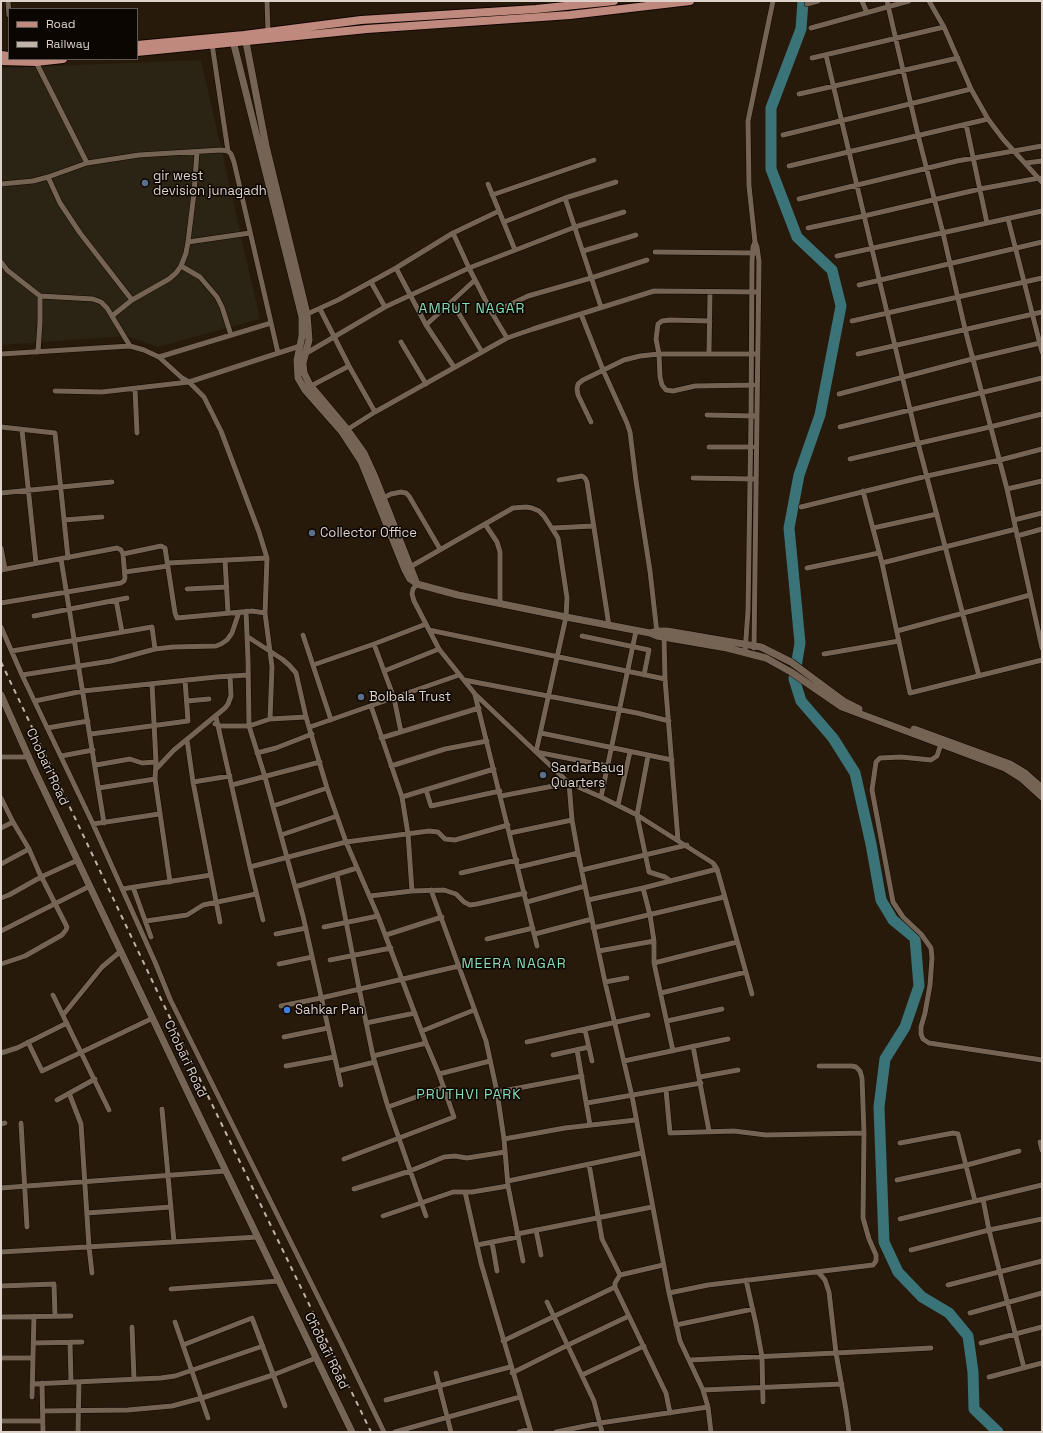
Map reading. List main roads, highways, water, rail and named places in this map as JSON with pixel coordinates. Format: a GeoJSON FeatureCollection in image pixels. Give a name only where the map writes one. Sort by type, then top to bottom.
{"type":"FeatureCollection","features":[{"type":"Feature","properties":{"kind":"main road"},"geometry":{"type":"LineString","coordinates":[[245,38],[268,32],[361,20],[536,9],[614,1]]}},
{"type":"Feature","properties":{"kind":"main road"},"geometry":{"type":"LineString","coordinates":[[138,45],[570,15],[690,1]]}},
{"type":"Feature","properties":{"kind":"main road"},"geometry":{"type":"LineString","coordinates":[[138,52],[212,44],[232,39]]}},
{"type":"Feature","properties":{"kind":"main road"},"geometry":{"type":"LineString","coordinates":[[19,60],[36,62],[54,60]]}},
{"type":"Feature","properties":{"kind":"waterway"},"geometry":{"type":"LineString","coordinates":[[803,1],[801,29],[771,108],[771,169],[797,237],[832,270],[841,306],[820,415],[799,475],[789,528],[800,643],[794,679],[801,701],[833,738],[855,773],[871,844],[881,900],[893,920],[915,938],[919,986],[905,1027],[885,1059],[879,1107],[884,1242],[898,1272],[922,1297],[949,1313],[968,1336],[973,1372],[974,1409],[998,1432]]}},
{"type":"Feature","properties":{"kind":"railway"},"geometry":{"type":"LineString","coordinates":[[1,662],[158,993],[371,1432]]}},
{"type":"Feature","properties":{"kind":"place","name":"gir west devision junagadh"},"geometry":{"type":"Point","coordinates":[145,183]}},
{"type":"Feature","properties":{"kind":"place","name":"Collector Office"},"geometry":{"type":"Point","coordinates":[312,533]}},
{"type":"Feature","properties":{"kind":"place","name":"Bolbala Trust"},"geometry":{"type":"Point","coordinates":[361,697]}},
{"type":"Feature","properties":{"kind":"place","name":"SardarBaug Quarters"},"geometry":{"type":"Point","coordinates":[543,775]}},
{"type":"Feature","properties":{"kind":"place","name":"Sahkar Pan"},"geometry":{"type":"Point","coordinates":[287,1010]}},
{"type":"Feature","properties":{"kind":"district","name":"AMRUT NAGAR"},"geometry":{"type":"Point","coordinates":[472,309]}},
{"type":"Feature","properties":{"kind":"district","name":"MEERA NAGAR"},"geometry":{"type":"Point","coordinates":[514,964]}},
{"type":"Feature","properties":{"kind":"district","name":"PRUTHVI PARK"},"geometry":{"type":"Point","coordinates":[469,1095]}}]}
